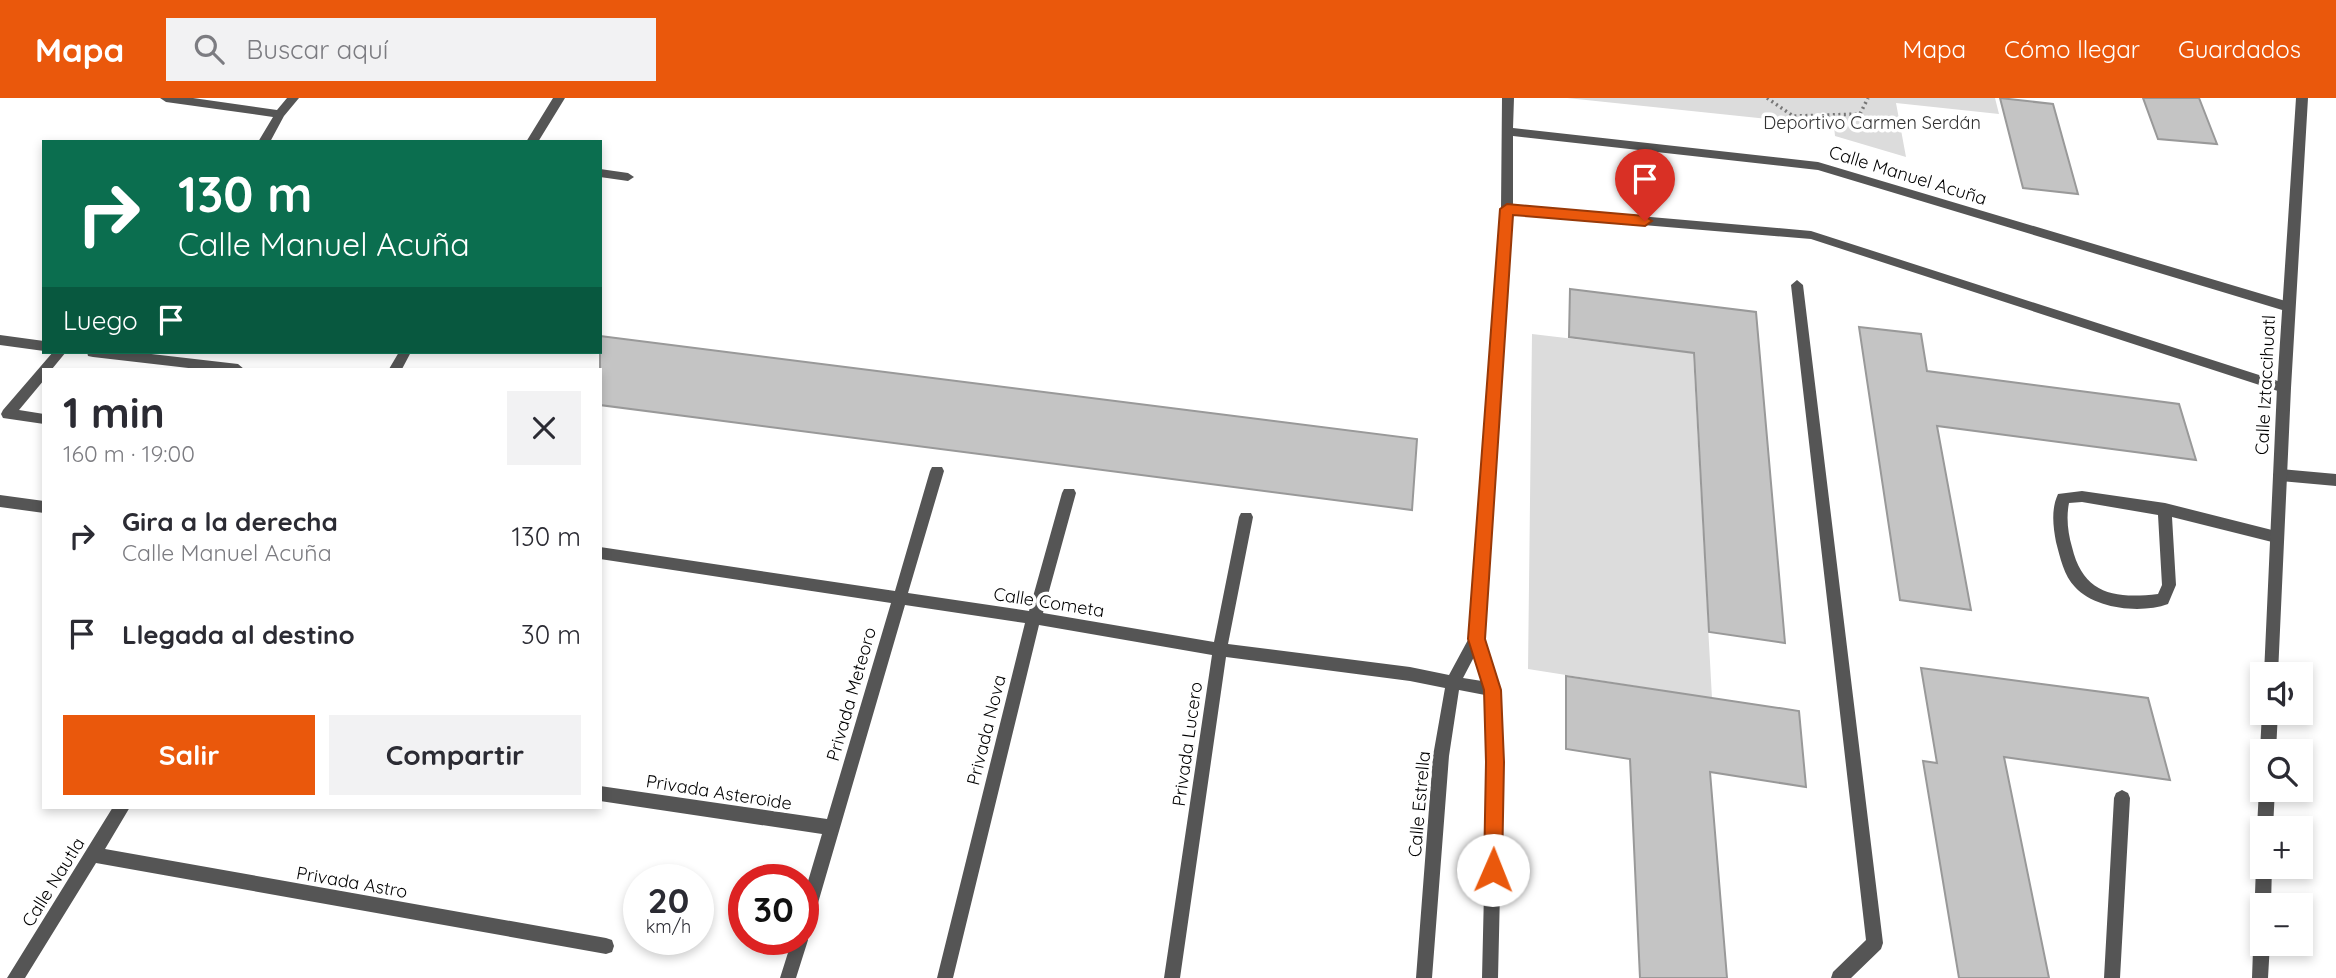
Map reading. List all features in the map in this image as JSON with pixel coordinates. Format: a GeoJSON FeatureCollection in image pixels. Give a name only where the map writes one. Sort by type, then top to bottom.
{"type":"FeatureCollection","features":[{"type":"Feature","properties":{"kind":"street"},"geometry":{"type":"LineString","coordinates":[[166,98],[280,114]]}},
{"type":"Feature","properties":{"kind":"street"},"geometry":{"type":"LineString","coordinates":[[265,140],[293,98]]}},
{"type":"Feature","properties":{"kind":"street"},"geometry":{"type":"LineString","coordinates":[[533,140],[559,98]]}},
{"type":"Feature","properties":{"kind":"street","name":"Calle Estrella"},"geometry":{"type":"LineString","coordinates":[[1490,978],[1495,762],[1492,690],[1476,639],[1507,209],[1508,98]]}},
{"type":"Feature","properties":{"kind":"street","name":"Calle Iztaccihuatl"},"geometry":{"type":"LineString","coordinates":[[2271,662],[2288,307],[2302,98]]}},
{"type":"Feature","properties":{"kind":"street","name":"Calle Manuel Acuña"},"geometry":{"type":"LineString","coordinates":[[1507,131],[1818,166],[2288,307]]}},
{"type":"Feature","properties":{"kind":"street"},"geometry":{"type":"LineString","coordinates":[[602,173],[628,177]]}},
{"type":"Feature","properties":{"kind":"street"},"geometry":{"type":"LineString","coordinates":[[1507,209],[1811,235],[2284,388]]}},
{"type":"Feature","properties":{"kind":"street"},"geometry":{"type":"LineString","coordinates":[[1797,285],[1875,943],[1839,978]]}},
{"type":"Feature","properties":{"kind":"street"},"geometry":{"type":"LineString","coordinates":[[0,340],[42,346]]}},
{"type":"Feature","properties":{"kind":"street"},"geometry":{"type":"LineString","coordinates":[[46,368],[58,354]]}},
{"type":"Feature","properties":{"kind":"street"},"geometry":{"type":"LineString","coordinates":[[110,354],[229,368]]}},
{"type":"Feature","properties":{"kind":"street"},"geometry":{"type":"LineString","coordinates":[[4,414],[42,372]]}},
{"type":"Feature","properties":{"kind":"street"},"geometry":{"type":"LineString","coordinates":[[4,414],[42,419]]}},
{"type":"Feature","properties":{"kind":"street","name":"Privada Meteoro"},"geometry":{"type":"LineString","coordinates":[[819,872],[937,471]]}},
{"type":"Feature","properties":{"kind":"street"},"geometry":{"type":"LineString","coordinates":[[2280,475],[2336,480]]}},
{"type":"Feature","properties":{"kind":"street","name":"Privada Nova"},"geometry":{"type":"LineString","coordinates":[[945,978],[1034,618],[1069,493]]}},
{"type":"Feature","properties":{"kind":"street"},"geometry":{"type":"LineString","coordinates":[[2165,509],[2169,585],[2162,600],[2143,603],[2106,597],[2081,586],[2069,566],[2057,515],[2063,498],[2084,495],[2165,509],[2276,537]]}},
{"type":"Feature","properties":{"kind":"street"},"geometry":{"type":"LineString","coordinates":[[0,501],[42,507]]}},
{"type":"Feature","properties":{"kind":"street","name":"Privada Lucero"},"geometry":{"type":"LineString","coordinates":[[1172,978],[1220,650],[1246,517]]}},
{"type":"Feature","properties":{"kind":"street","name":"Calle Cometa"},"geometry":{"type":"LineString","coordinates":[[602,552],[1492,690]]}},
{"type":"Feature","properties":{"kind":"street","name":"Calle Estrella"},"geometry":{"type":"LineString","coordinates":[[1424,978],[1441,756],[1453,682],[1476,639]]}},
{"type":"Feature","properties":{"kind":"street","name":"Privada Asteroide"},"geometry":{"type":"LineString","coordinates":[[602,793],[832,828]]}},
{"type":"Feature","properties":{"kind":"street"},"geometry":{"type":"LineString","coordinates":[[2112,978],[2122,798]]}},
{"type":"Feature","properties":{"kind":"street","name":"Calle Nautla"},"geometry":{"type":"LineString","coordinates":[[15,978],[121,809]]}},
{"type":"Feature","properties":{"kind":"street","name":"Privada Astro"},"geometry":{"type":"LineString","coordinates":[[93,855],[606,946]]}},
{"type":"Feature","properties":{"kind":"street"},"geometry":{"type":"LineString","coordinates":[[2260,978],[2264,879]]}},
{"type":"Feature","properties":{"kind":"street"},"geometry":{"type":"LineString","coordinates":[[788,978],[795,955]]}},
{"type":"Feature","properties":{"kind":"path"},"geometry":{"type":"LineString","coordinates":[[1767,98],[1793,116],[1860,114],[1868,98]]}},
{"type":"Feature","properties":{"kind":"green space","name":"Deportivo Carmen Serdán"},"geometry":{"type":"Polygon","coordinates":[[[1567,98],[1995,98],[1999,114],[1896,103],[1906,157],[1835,136],[1834,126],[1567,98]]]}},
{"type":"Feature","properties":{"kind":"green space"},"geometry":{"type":"Polygon","coordinates":[[[1532,334],[1693,353],[1712,698],[1528,669],[1532,334]]]}},
{"type":"Feature","properties":{"kind":"building"},"geometry":{"type":"Polygon","coordinates":[[[2000,98],[2053,104],[2078,194],[2023,188],[2000,98]]]}},
{"type":"Feature","properties":{"kind":"building"},"geometry":{"type":"Polygon","coordinates":[[[2143,98],[2199,98],[2217,144],[2158,139],[2143,98]]]}},
{"type":"Feature","properties":{"kind":"building"},"geometry":{"type":"Polygon","coordinates":[[[1570,289],[1756,312],[1785,643],[1709,632],[1694,353],[1569,337],[1570,289]]]}},
{"type":"Feature","properties":{"kind":"building"},"geometry":{"type":"Polygon","coordinates":[[[1859,327],[1921,334],[1927,371],[2179,404],[2196,460],[1937,426],[1971,610],[1900,600],[1859,327]]]}},
{"type":"Feature","properties":{"kind":"building"},"geometry":{"type":"Polygon","coordinates":[[[602,336],[1417,439],[1412,510],[602,405],[602,336]]]}},
{"type":"Feature","properties":{"kind":"building"},"geometry":{"type":"Polygon","coordinates":[[[1921,668],[2148,698],[2170,780],[2004,757],[2049,978],[1959,978],[1923,761],[1937,763],[1921,668]]]}},
{"type":"Feature","properties":{"kind":"building"},"geometry":{"type":"Polygon","coordinates":[[[1566,676],[1799,711],[1806,787],[1710,772],[1727,978],[1640,978],[1630,759],[1566,749],[1566,676]]]}},
{"type":"Feature","properties":{"kind":"route"},"geometry":{"type":"LineString","coordinates":[[1493,870],[1495,762],[1492,690],[1476,639],[1507,209],[1645,221]]}}]}
